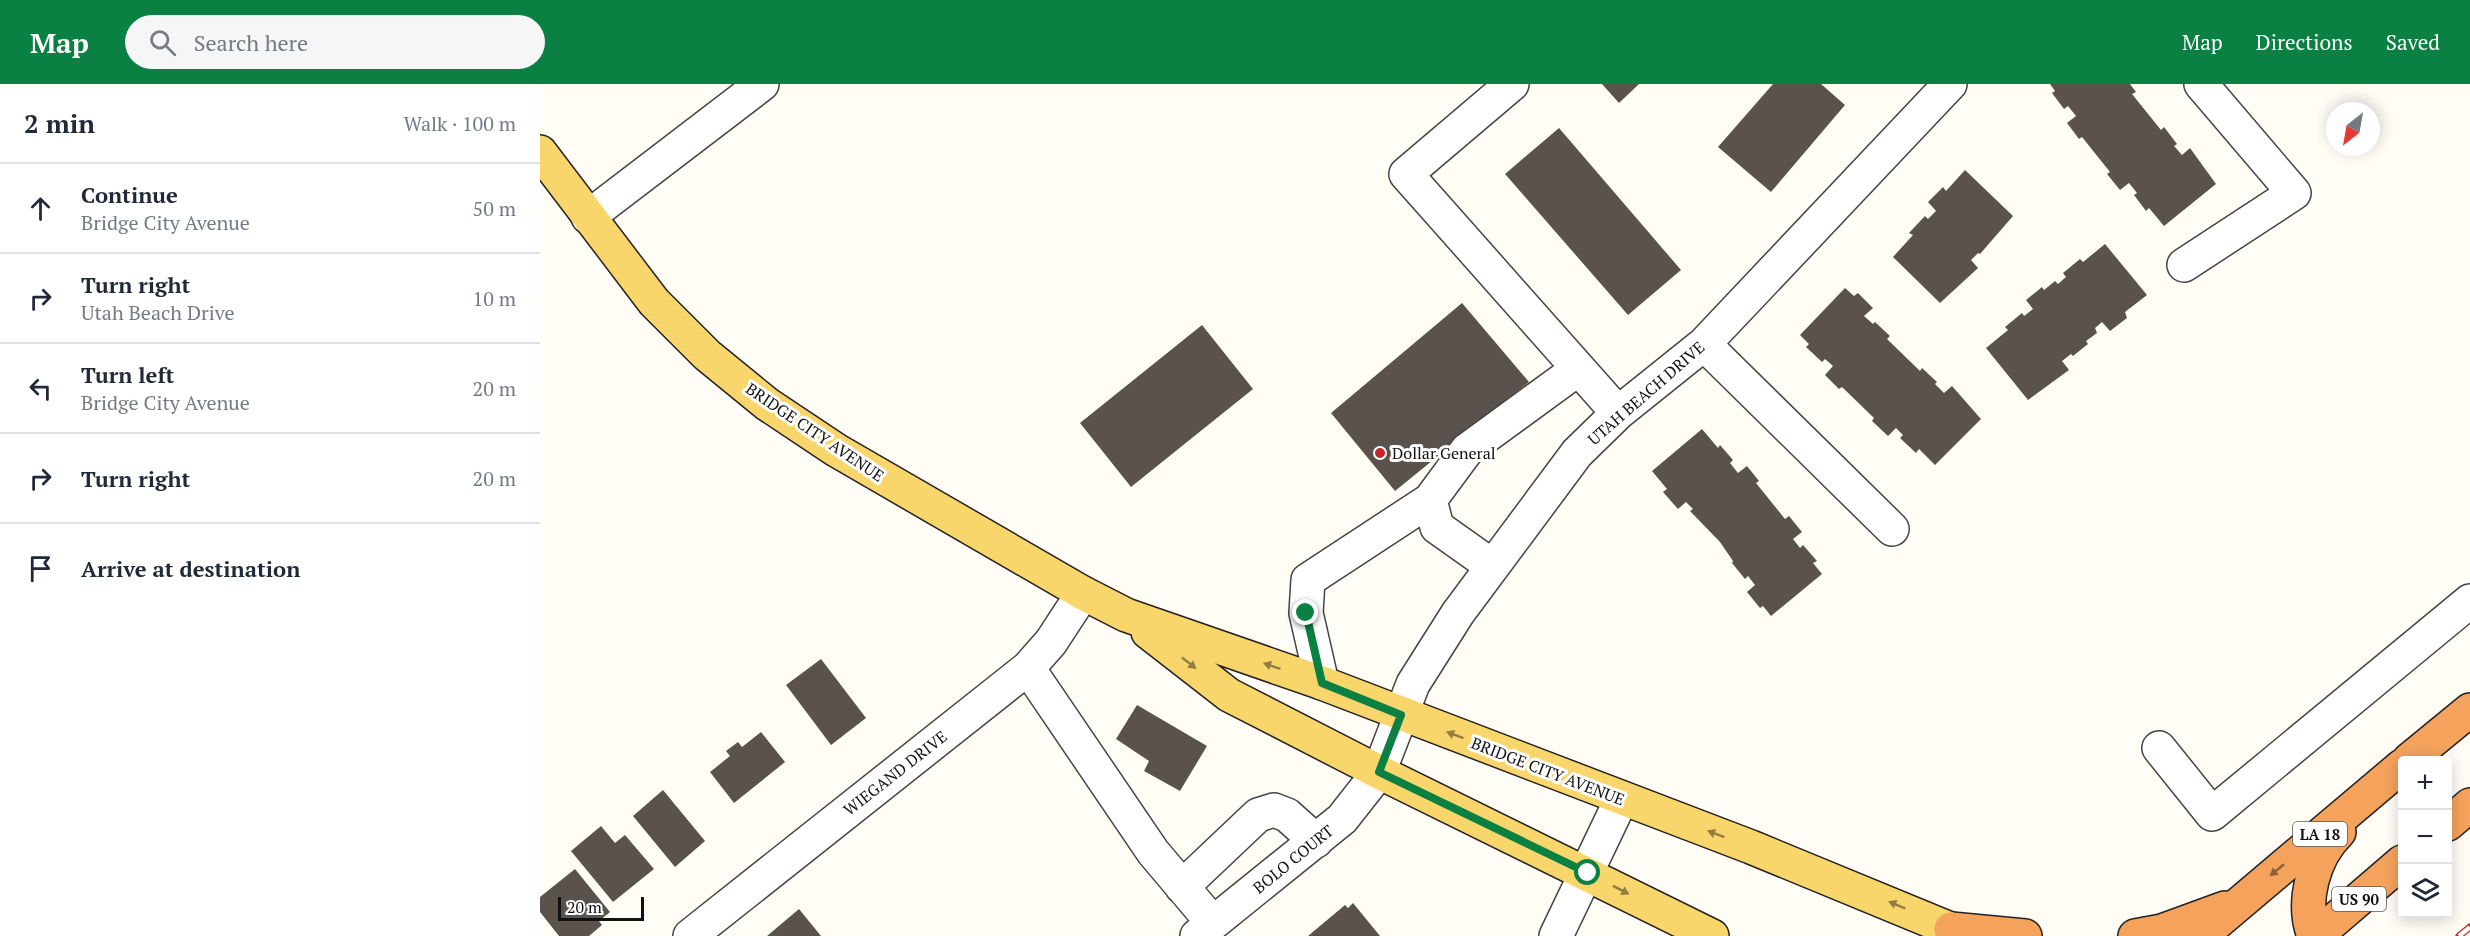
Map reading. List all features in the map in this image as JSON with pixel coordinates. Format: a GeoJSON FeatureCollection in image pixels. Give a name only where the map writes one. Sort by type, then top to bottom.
{"type":"FeatureCollection","features":[{"type":"Feature","properties":{"kind":"highway"},"geometry":{"type":"LineString","coordinates":[[2416,756],[2470,710]]}},
{"type":"Feature","properties":{"kind":"highway","name":"LA 18"},"geometry":{"type":"LineString","coordinates":[[2238,903],[2398,770]]}},
{"type":"Feature","properties":{"kind":"highway"},"geometry":{"type":"LineString","coordinates":[[2315,936],[2310,925],[2309,897],[2316,867],[2333,838],[2398,775]]}},
{"type":"Feature","properties":{"kind":"highway"},"geometry":{"type":"LineString","coordinates":[[2452,821],[2470,805]]}},
{"type":"Feature","properties":{"kind":"highway","name":"US 90"},"geometry":{"type":"LineString","coordinates":[[2315,936],[2401,864]]}},
{"type":"Feature","properties":{"kind":"highway"},"geometry":{"type":"LineString","coordinates":[[2135,936],[2162,931],[2238,903]]}},
{"type":"Feature","properties":{"kind":"highway"},"geometry":{"type":"LineString","coordinates":[[2201,936],[2238,903]]}},
{"type":"Feature","properties":{"kind":"highway"},"geometry":{"type":"LineString","coordinates":[[1959,932],[2025,936]]}},
{"type":"Feature","properties":{"kind":"main road","name":"BRIDGE CITY AVENUE"},"geometry":{"type":"LineString","coordinates":[[540,152],[654,303],[706,355],[767,404],[836,450],[1083,593],[1126,615],[1322,683],[1762,851],[1959,932]]}},
{"type":"Feature","properties":{"kind":"main road","name":"BRIDGE CITY AVENUE"},"geometry":{"type":"LineString","coordinates":[[1126,615],[1229,695],[1379,772],[1712,936]]}},
{"type":"Feature","properties":{"kind":"street"},"geometry":{"type":"LineString","coordinates":[[588,217],[762,84]]}},
{"type":"Feature","properties":{"kind":"street"},"geometry":{"type":"LineString","coordinates":[[1512,84],[1406,174],[1618,413]]}},
{"type":"Feature","properties":{"kind":"street","name":"UTAH BEACH DRIVE"},"geometry":{"type":"LineString","coordinates":[[1379,772],[1413,684],[1458,613],[1577,453],[1618,413],[1704,344],[1950,84]]}},
{"type":"Feature","properties":{"kind":"street"},"geometry":{"type":"LineString","coordinates":[[2184,265],[2294,193],[2201,84]]}},
{"type":"Feature","properties":{"kind":"street"},"geometry":{"type":"LineString","coordinates":[[1704,344],[1892,529]]}},
{"type":"Feature","properties":{"kind":"street"},"geometry":{"type":"LineString","coordinates":[[1322,683],[1306,613],[1308,580],[1430,500],[1467,450],[1578,369]]}},
{"type":"Feature","properties":{"kind":"street"},"geometry":{"type":"LineString","coordinates":[[1430,500],[1437,527],[1492,566]]}},
{"type":"Feature","properties":{"kind":"street","name":"WIEGAND DRIVE"},"geometry":{"type":"LineString","coordinates":[[690,936],[1028,668],[1051,642],[1083,593]]}},
{"type":"Feature","properties":{"kind":"street"},"geometry":{"type":"LineString","coordinates":[[2159,748],[2212,814],[2470,601]]}},
{"type":"Feature","properties":{"kind":"street"},"geometry":{"type":"LineString","coordinates":[[1028,668],[1153,852],[1182,887],[1205,930]]}},
{"type":"Feature","properties":{"kind":"street","name":"BOLO COURT"},"geometry":{"type":"LineString","coordinates":[[1205,930],[1342,819],[1379,772]]}},
{"type":"Feature","properties":{"kind":"street"},"geometry":{"type":"LineString","coordinates":[[1556,936],[1622,798]]}},
{"type":"Feature","properties":{"kind":"street"},"geometry":{"type":"LineString","coordinates":[[1182,887],[1258,815],[1274,810],[1287,815],[1316,841]]}},
{"type":"Feature","properties":{"kind":"building"},"geometry":{"type":"Polygon","coordinates":[[[1602,84],[1639,84],[1619,103],[1602,84]]]}},
{"type":"Feature","properties":{"kind":"building"},"geometry":{"type":"Polygon","coordinates":[[[1773,84],[1821,84],[1845,105],[1771,192],[1718,147],[1773,84]]]}},
{"type":"Feature","properties":{"kind":"building"},"geometry":{"type":"Polygon","coordinates":[[[2050,84],[2130,84],[2136,92],[2132,94],[2161,130],[2164,127],[2177,144],[2174,146],[2182,155],[2190,148],[2216,184],[2164,226],[2149,208],[2146,211],[2134,195],[2137,193],[2129,183],[2120,190],[2107,174],[2110,172],[2082,137],[2079,139],[2067,123],[2076,116],[2068,106],[2064,109],[2052,93],[2055,91],[2050,84]]]}},
{"type":"Feature","properties":{"kind":"building"},"geometry":{"type":"Polygon","coordinates":[[[1559,128],[1681,270],[1628,315],[1505,174],[1559,128]]]}},
{"type":"Feature","properties":{"kind":"building"},"geometry":{"type":"Polygon","coordinates":[[[1965,170],[2013,216],[1980,254],[1978,253],[1971,260],[1978,268],[1940,303],[1893,257],[1913,235],[1909,233],[1925,216],[1928,219],[1936,211],[1928,202],[1943,187],[1946,191],[1965,170]]]}},
{"type":"Feature","properties":{"kind":"building"},"geometry":{"type":"Polygon","coordinates":[[[2105,244],[2147,295],[2125,312],[2127,318],[2110,331],[2102,322],[2095,328],[2097,333],[2086,341],[2088,344],[2073,356],[2071,354],[2062,361],[2069,370],[2028,400],[1986,348],[2008,330],[2005,327],[2022,313],[2024,316],[2033,309],[2026,300],[2042,287],[2044,290],[2055,281],[2058,284],[2066,277],[2063,273],[2080,259],[2083,262],[2105,244]]]}},
{"type":"Feature","properties":{"kind":"building"},"geometry":{"type":"Polygon","coordinates":[[[1845,288],[1854,296],[1858,293],[1873,308],[1864,316],[1873,324],[1875,322],[1890,336],[1887,339],[1920,371],[1922,368],[1937,382],[1935,384],[1944,393],[1952,386],[1981,419],[1935,465],[1919,449],[1916,453],[1900,438],[1903,435],[1896,428],[1888,436],[1872,421],[1874,418],[1842,387],[1839,389],[1825,375],[1833,366],[1825,359],[1822,362],[1806,347],[1809,344],[1800,335],[1845,288]]]}},
{"type":"Feature","properties":{"kind":"building"},"geometry":{"type":"Polygon","coordinates":[[[1462,303],[1529,382],[1395,491],[1331,413],[1462,303]]]}},
{"type":"Feature","properties":{"kind":"building"},"geometry":{"type":"Polygon","coordinates":[[[1202,325],[1253,389],[1131,487],[1080,423],[1202,325]]]}},
{"type":"Feature","properties":{"kind":"building"},"geometry":{"type":"Polygon","coordinates":[[[1702,429],[1718,448],[1720,445],[1733,460],[1730,463],[1738,473],[1747,466],[1759,481],[1756,483],[1785,519],[1789,516],[1802,532],[1793,539],[1800,548],[1803,545],[1817,561],[1813,563],[1822,574],[1771,616],[1763,606],[1760,608],[1747,592],[1755,585],[1748,576],[1745,579],[1732,563],[1733,561],[1720,542],[1690,511],[1693,509],[1686,502],[1678,509],[1663,492],[1667,489],[1652,471],[1702,429]]]}},
{"type":"Feature","properties":{"kind":"building"},"geometry":{"type":"Polygon","coordinates":[[[821,659],[866,718],[831,745],[786,685],[821,659]]]}},
{"type":"Feature","properties":{"kind":"building"},"geometry":{"type":"Polygon","coordinates":[[[1137,705],[1207,746],[1180,791],[1144,771],[1149,761],[1116,739],[1137,705]]]}},
{"type":"Feature","properties":{"kind":"building"},"geometry":{"type":"Polygon","coordinates":[[[761,732],[785,762],[734,803],[710,772],[730,756],[726,751],[738,742],[742,747],[761,732]]]}},
{"type":"Feature","properties":{"kind":"building"},"geometry":{"type":"Polygon","coordinates":[[[663,790],[705,841],[675,867],[633,816],[663,790]]]}},
{"type":"Feature","properties":{"kind":"building"},"geometry":{"type":"Polygon","coordinates":[[[601,826],[615,843],[625,835],[654,869],[613,902],[571,851],[601,826]]]}},
{"type":"Feature","properties":{"kind":"building"},"geometry":{"type":"Polygon","coordinates":[[[575,869],[610,912],[599,921],[602,925],[589,936],[559,936],[540,912],[540,897],[575,869]]]}},
{"type":"Feature","properties":{"kind":"building"},"geometry":{"type":"Polygon","coordinates":[[[1353,903],[1380,936],[1308,936],[1345,905],[1348,908],[1353,903]]]}},
{"type":"Feature","properties":{"kind":"building"},"geometry":{"type":"Polygon","coordinates":[[[799,909],[821,936],[767,936],[799,909]]]}},
{"type":"Feature","properties":{"kind":"railway"},"geometry":{"type":"LineString","coordinates":[[2459,936],[2470,927]]}},
{"type":"Feature","properties":{"kind":"place","name":"Dollar General"},"geometry":{"type":"Point","coordinates":[1380,453]}},
{"type":"Feature","properties":{"kind":"route"},"geometry":{"type":"LineString","coordinates":[[1306,613],[1322,683],[1401,715],[1379,772],[1588,873]]}}]}
